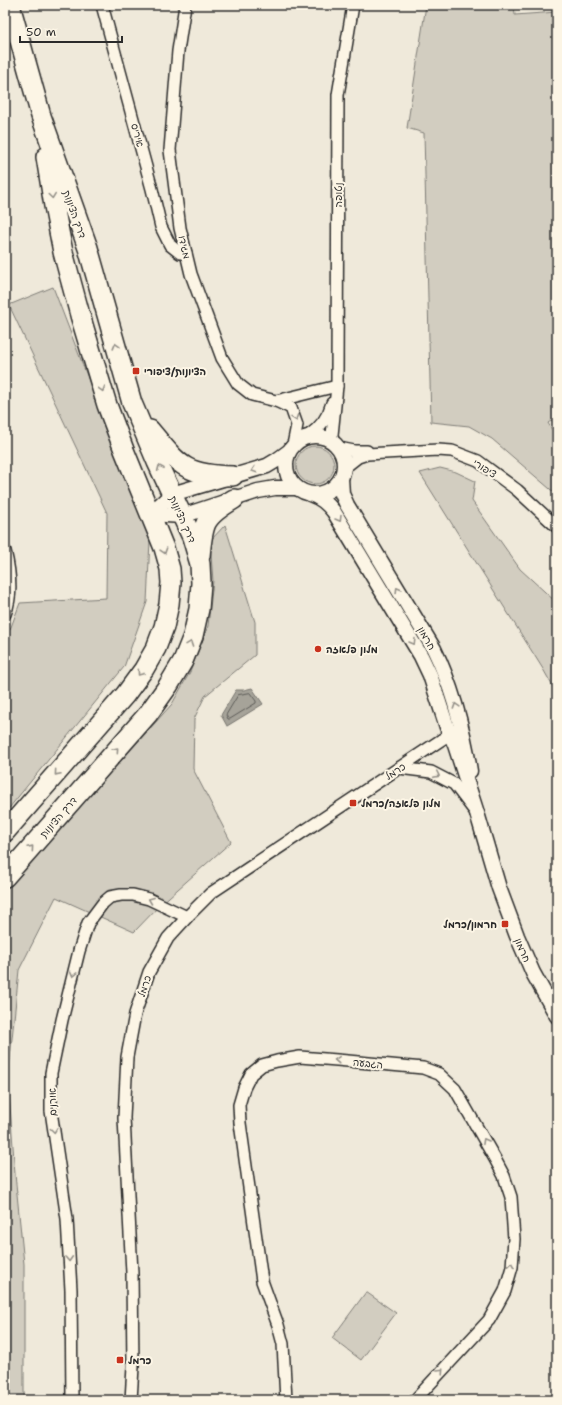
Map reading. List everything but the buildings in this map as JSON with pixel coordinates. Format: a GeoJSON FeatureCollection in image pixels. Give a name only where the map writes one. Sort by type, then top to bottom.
{"type":"FeatureCollection","features":[{"type":"Feature","properties":{"kind":"highway","name":"דרך הציונות"},"geometry":{"type":"LineString","coordinates":[[5,877],[148,714],[168,686],[183,661],[192,636],[199,609],[201,583],[200,564],[192,537],[132,403],[88,248],[41,116],[10,5]]}},
{"type":"Feature","properties":{"kind":"highway","name":"דרך הציונות"},"geometry":{"type":"LineString","coordinates":[[5,832],[124,695],[144,669],[156,648],[164,627],[169,604],[171,583],[170,569],[164,548],[128,462],[107,405],[66,266],[54,206],[41,116]]}},
{"type":"Feature","properties":{"kind":"highway"},"geometry":{"type":"LineString","coordinates":[[137,414],[173,457],[183,466],[197,473],[213,476],[232,476]]}},
{"type":"Feature","properties":{"kind":"highway"},"geometry":{"type":"LineString","coordinates":[[200,564],[202,537],[208,519],[217,509],[234,499]]}},
{"type":"Feature","properties":{"kind":"street","name":"איריס"},"geometry":{"type":"LineString","coordinates":[[102,5],[161,227],[170,245],[180,253],[186,253]]}},
{"type":"Feature","properties":{"kind":"street","name":"מגידו"},"geometry":{"type":"LineString","coordinates":[[186,5],[178,51],[170,150],[175,199],[186,253],[191,274],[219,350],[238,384],[252,395],[276,401],[291,408],[297,425],[290,448]]}},
{"type":"Feature","properties":{"kind":"street","name":"נטופה"},"geometry":{"type":"LineString","coordinates":[[336,445],[332,435],[337,386],[338,96],[352,5]]}},
{"type":"Feature","properties":{"kind":"street","name":"נטופה"},"geometry":{"type":"LineString","coordinates":[[308,436],[316,431],[330,410],[337,386]]}},
{"type":"Feature","properties":{"kind":"street"},"geometry":{"type":"LineString","coordinates":[[276,401],[337,386]]}},
{"type":"Feature","properties":{"kind":"street"},"geometry":{"type":"LineString","coordinates":[[150,514],[172,494],[267,466],[277,460],[290,448],[300,439],[308,436],[316,435],[325,437],[336,445],[344,461],[343,473],[336,486],[319,494],[302,492],[296,488],[289,480],[286,471],[285,461],[290,448]]}},
{"type":"Feature","properties":{"kind":"street","name":"ציפורי"},"geometry":{"type":"LineString","coordinates":[[336,445],[354,451],[396,452]]}},
{"type":"Feature","properties":{"kind":"street","name":"ציפורי"},"geometry":{"type":"LineString","coordinates":[[343,473],[358,457],[366,454],[438,450],[452,451],[478,461],[517,490],[557,527]]}},
{"type":"Feature","properties":{"kind":"street","name":"חרמון"},"geometry":{"type":"LineString","coordinates":[[343,473],[342,494],[347,505],[434,649],[444,670],[465,738],[477,813]]}},
{"type":"Feature","properties":{"kind":"street"},"geometry":{"type":"LineString","coordinates":[[150,514],[182,516],[258,491],[275,488],[296,488]]}},
{"type":"Feature","properties":{"kind":"street","name":"חרמון"},"geometry":{"type":"LineString","coordinates":[[310,494],[320,498],[334,512],[421,656],[430,675],[477,813],[499,888],[533,974],[557,1016]]}},
{"type":"Feature","properties":{"kind":"street"},"geometry":{"type":"LineString","coordinates":[[5,551],[10,580],[10,603],[5,614]]}},
{"type":"Feature","properties":{"kind":"street","name":"כרמל"},"geometry":{"type":"LineString","coordinates":[[131,1400],[133,1367],[132,1273],[124,1118],[127,1057],[135,1014],[149,972],[168,938],[186,917],[217,889],[462,726]]}},
{"type":"Feature","properties":{"kind":"street"},"geometry":{"type":"LineString","coordinates":[[399,768],[431,772],[454,784],[477,813]]}},
{"type":"Feature","properties":{"kind":"street","name":"אורנים"},"geometry":{"type":"LineString","coordinates":[[72,1400],[71,1290],[67,1219],[52,1111],[51,1073],[64,1012],[79,951],[88,923],[103,903],[110,897],[133,895],[148,899],[186,917]]}},
{"type":"Feature","properties":{"kind":"street","name":"הגבעה"},"geometry":{"type":"LineString","coordinates":[[286,1400],[283,1344],[278,1325],[262,1281],[240,1123],[240,1105],[244,1088],[251,1074],[262,1065],[300,1057],[423,1068],[438,1074],[456,1089],[504,1176],[511,1197],[514,1239],[512,1267],[505,1291],[489,1320],[415,1400]]}},
{"type":"Feature","properties":{"kind":"shaded area"},"geometry":{"type":"Polygon","coordinates":[[[426,5],[514,5],[515,15],[557,12],[557,417],[548,423],[557,438],[557,495],[492,439],[469,426],[431,422],[424,133],[407,128],[426,5]]]}},
{"type":"Feature","properties":{"kind":"shaded area"},"geometry":{"type":"Polygon","coordinates":[[[53,287],[150,540],[147,602],[124,667],[5,813],[5,636],[11,627],[20,603],[106,598],[107,513],[9,305],[53,287]]]}},
{"type":"Feature","properties":{"kind":"shaded area"},"geometry":{"type":"Polygon","coordinates":[[[311,446],[319,446],[329,451],[333,458],[333,472],[329,479],[319,484],[311,484],[301,479],[299,476],[296,469],[296,461],[301,451],[304,449],[311,446]]]}},
{"type":"Feature","properties":{"kind":"shaded area"},"geometry":{"type":"Polygon","coordinates":[[[440,468],[456,472],[475,481],[472,501],[520,569],[557,603],[557,694],[543,669],[420,473],[440,468]]]}},
{"type":"Feature","properties":{"kind":"shaded area"},"geometry":{"type":"Polygon","coordinates":[[[225,525],[255,622],[255,655],[205,696],[194,719],[193,769],[231,842],[160,905],[134,932],[56,897],[19,970],[8,1078],[15,1174],[24,1264],[24,1400],[5,1400],[5,890],[172,704],[190,672],[208,626],[213,581],[210,541],[225,525]]]}},
{"type":"Feature","properties":{"kind":"shaded area"},"geometry":{"type":"Polygon","coordinates":[[[366,1292],[396,1313],[361,1360],[332,1338],[366,1292]]]}},
{"type":"Feature","properties":{"kind":"water"},"geometry":{"type":"Polygon","coordinates":[[[252,688],[263,704],[227,726],[221,715],[236,690],[252,688]]]}},
{"type":"Feature","properties":{"kind":"place","name":"הציונות/ציפורי"},"geometry":{"type":"Point","coordinates":[136,371]}},
{"type":"Feature","properties":{"kind":"place","name":"מלון פלאזה"},"geometry":{"type":"Point","coordinates":[318,649]}},
{"type":"Feature","properties":{"kind":"place","name":"מלון פלאזה/כרמל"},"geometry":{"type":"Point","coordinates":[353,803]}},
{"type":"Feature","properties":{"kind":"place","name":"חרמון/כרמל"},"geometry":{"type":"Point","coordinates":[505,924]}},
{"type":"Feature","properties":{"kind":"place","name":"כרמל"},"geometry":{"type":"Point","coordinates":[120,1360]}}]}
